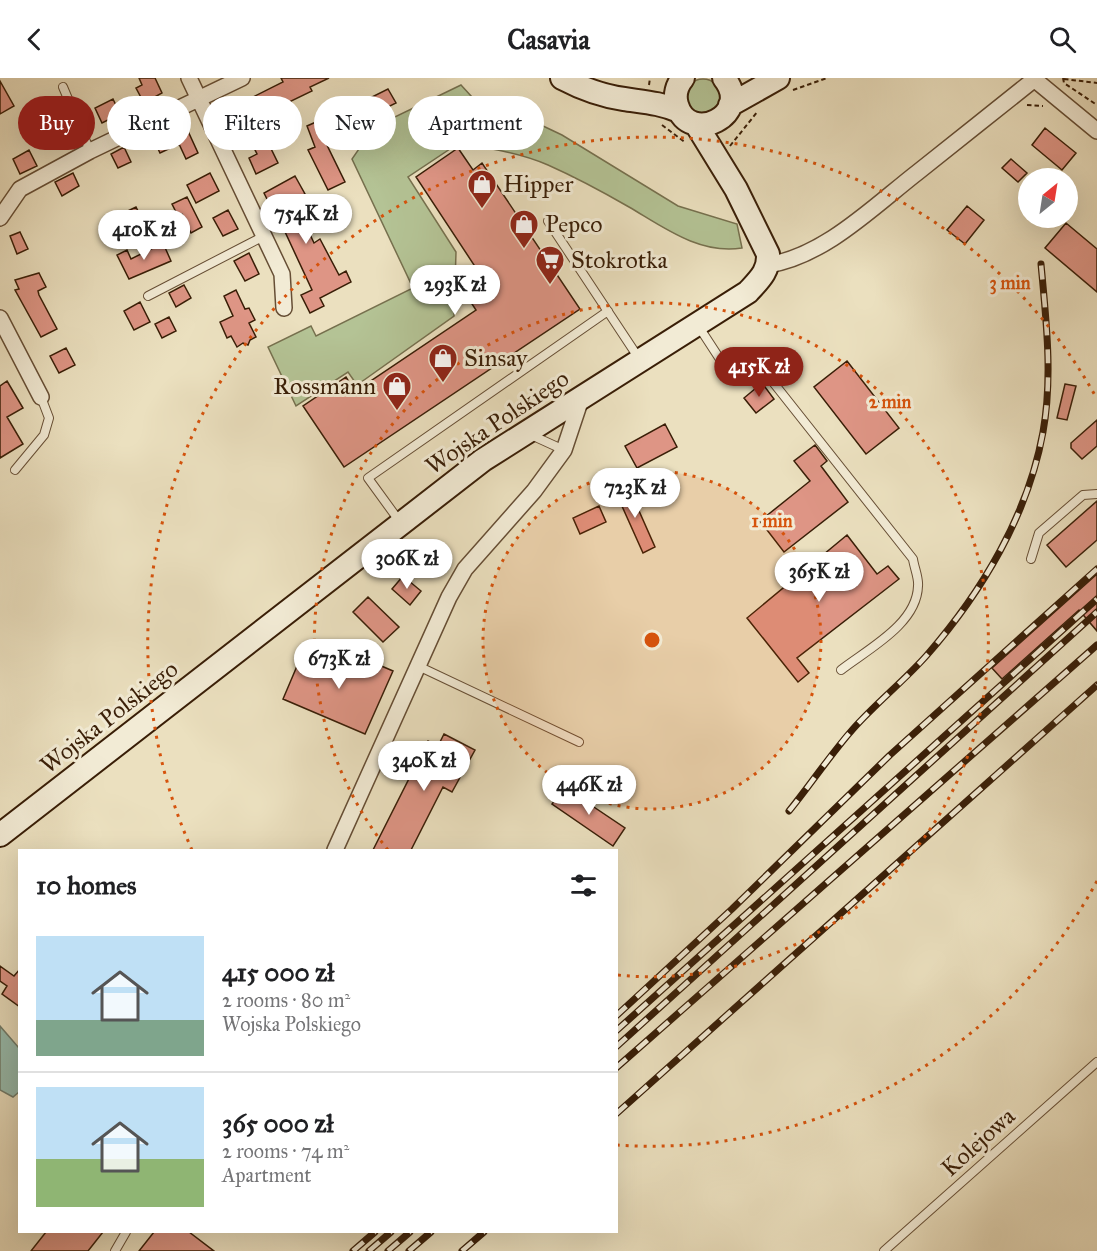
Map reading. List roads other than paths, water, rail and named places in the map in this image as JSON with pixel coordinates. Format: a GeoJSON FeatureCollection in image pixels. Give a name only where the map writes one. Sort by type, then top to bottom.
{"type":"FeatureCollection","features":[{"type":"Feature","properties":{"kind":"street"},"geometry":{"type":"LineString","coordinates":[[189,78],[282,274],[284,308]]}},
{"type":"Feature","properties":{"kind":"street"},"geometry":{"type":"LineString","coordinates":[[0,218],[20,189],[90,151],[242,78]]}},
{"type":"Feature","properties":{"kind":"street"},"geometry":{"type":"LineString","coordinates":[[562,78],[582,89],[622,99],[665,105],[688,117],[713,123],[728,109],[783,85]]}},
{"type":"Feature","properties":{"kind":"street"},"geometry":{"type":"LineString","coordinates":[[591,78],[648,87],[682,79]]}},
{"type":"Feature","properties":{"kind":"street"},"geometry":{"type":"LineString","coordinates":[[724,78],[731,90],[727,147],[736,189]]}},
{"type":"Feature","properties":{"kind":"street"},"geometry":{"type":"LineString","coordinates":[[682,79],[675,95],[736,189],[768,254],[768,264],[789,261],[815,248],[852,224],[1035,79],[1097,131]]}},
{"type":"Feature","properties":{"kind":"street","name":"Wojska Polskiego"},"geometry":{"type":"LineString","coordinates":[[0,835],[483,460],[582,396],[698,326],[748,292],[764,274],[768,264]]}},
{"type":"Feature","properties":{"kind":"street"},"geometry":{"type":"LineString","coordinates":[[0,318],[41,397]]}},
{"type":"Feature","properties":{"kind":"street"},"geometry":{"type":"LineString","coordinates":[[335,849],[449,597],[465,569],[534,491],[564,450],[582,396]]}},
{"type":"Feature","properties":{"kind":"lane"},"geometry":{"type":"LineString","coordinates":[[63,87],[90,151]]}},
{"type":"Feature","properties":{"kind":"lane"},"geometry":{"type":"LineString","coordinates":[[548,221],[640,361]]}},
{"type":"Feature","properties":{"kind":"lane"},"geometry":{"type":"LineString","coordinates":[[148,296],[264,236]]}},
{"type":"Feature","properties":{"kind":"lane"},"geometry":{"type":"LineString","coordinates":[[401,524],[369,477],[608,311]]}},
{"type":"Feature","properties":{"kind":"lane"},"geometry":{"type":"LineString","coordinates":[[698,326],[729,373],[737,378],[761,367],[913,559],[919,585],[915,606],[897,627],[841,670]]}},
{"type":"Feature","properties":{"kind":"lane"},"geometry":{"type":"LineString","coordinates":[[15,470],[44,435],[49,418],[41,397]]}},
{"type":"Feature","properties":{"kind":"lane"},"geometry":{"type":"LineString","coordinates":[[525,432],[564,450]]}},
{"type":"Feature","properties":{"kind":"lane"},"geometry":{"type":"LineString","coordinates":[[1031,559],[1039,533],[1083,495],[1097,494]]}},
{"type":"Feature","properties":{"kind":"lane"},"geometry":{"type":"LineString","coordinates":[[418,666],[579,742]]}},
{"type":"Feature","properties":{"kind":"lane","name":"Kolejowa"},"geometry":{"type":"LineString","coordinates":[[884,1251],[1097,1062]]}},
{"type":"Feature","properties":{"kind":"lane"},"geometry":{"type":"LineString","coordinates":[[114,1251],[125,1233]]}},
{"type":"Feature","properties":{"kind":"railway"},"geometry":{"type":"LineString","coordinates":[[789,811],[853,729],[918,665],[947,631],[984,579],[1014,522],[1036,463],[1046,411],[1048,348],[1041,264]]}},
{"type":"Feature","properties":{"kind":"railway"},"geometry":{"type":"LineString","coordinates":[[618,1014],[732,909],[890,755],[1097,569]]}},
{"type":"Feature","properties":{"kind":"railway"},"geometry":{"type":"LineString","coordinates":[[618,1029],[1097,599]]}},
{"type":"Feature","properties":{"kind":"railway"},"geometry":{"type":"LineString","coordinates":[[618,1045],[1097,612]]}},
{"type":"Feature","properties":{"kind":"railway"},"geometry":{"type":"LineString","coordinates":[[618,1066],[1097,645]]}},
{"type":"Feature","properties":{"kind":"railway"},"geometry":{"type":"LineString","coordinates":[[618,1112],[1097,685]]}},
{"type":"Feature","properties":{"kind":"railway"},"geometry":{"type":"LineString","coordinates":[[353,1251],[374,1233]]}},
{"type":"Feature","properties":{"kind":"railway"},"geometry":{"type":"LineString","coordinates":[[369,1251],[390,1233]]}},
{"type":"Feature","properties":{"kind":"railway"},"geometry":{"type":"LineString","coordinates":[[388,1251],[409,1233]]}},
{"type":"Feature","properties":{"kind":"railway"},"geometry":{"type":"LineString","coordinates":[[409,1251],[430,1233]]}},
{"type":"Feature","properties":{"kind":"railway"},"geometry":{"type":"LineString","coordinates":[[462,1251],[483,1233]]}},
{"type":"Feature","properties":{"kind":"place","name":"Hipper"},"geometry":{"type":"Point","coordinates":[482,210]}},
{"type":"Feature","properties":{"kind":"place","name":"Pepco"},"geometry":{"type":"Point","coordinates":[524,250]}},
{"type":"Feature","properties":{"kind":"place","name":"Stokrotka"},"geometry":{"type":"Point","coordinates":[550,286]}},
{"type":"Feature","properties":{"kind":"place","name":"Sinsay"},"geometry":{"type":"Point","coordinates":[443,384]}},
{"type":"Feature","properties":{"kind":"place","name":"Rossmann"},"geometry":{"type":"Point","coordinates":[397,412]}}]}
